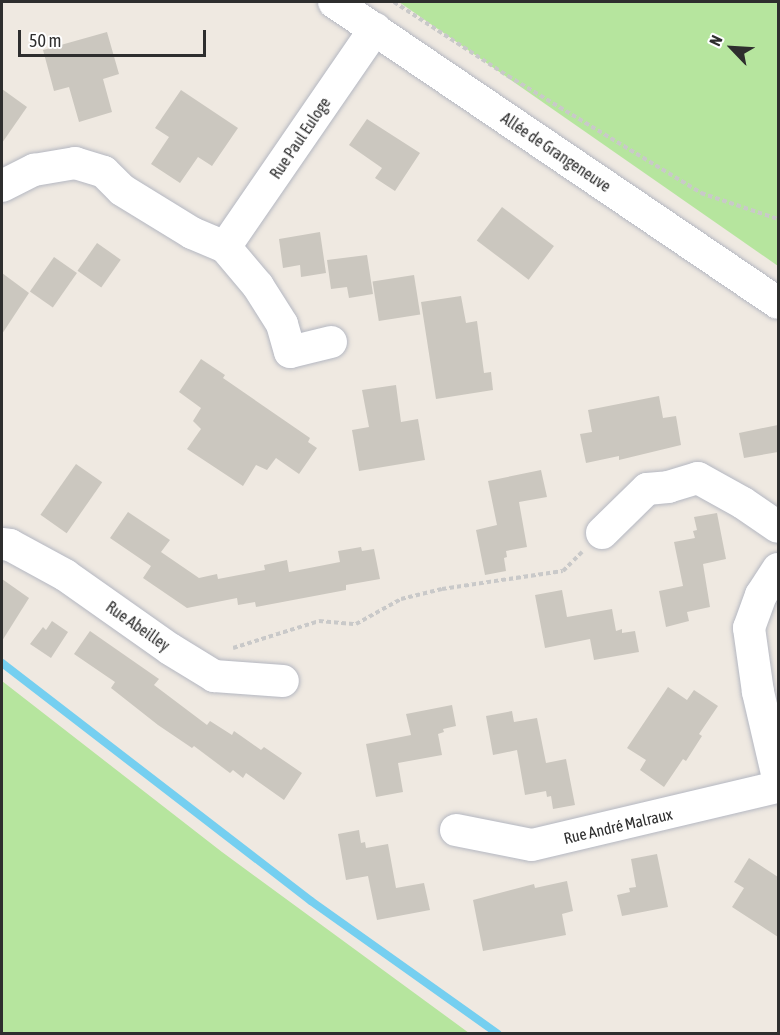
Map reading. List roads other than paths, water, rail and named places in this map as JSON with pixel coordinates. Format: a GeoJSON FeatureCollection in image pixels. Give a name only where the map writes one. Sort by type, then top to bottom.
{"type":"FeatureCollection","features":[{"type":"Feature","properties":{"kind":"street","name":"Allée de Grangeneuve"},"geometry":{"type":"LineString","coordinates":[[334,2],[778,303]]}},
{"type":"Feature","properties":{"kind":"street","name":"Rue Paul Euloge"},"geometry":{"type":"LineString","coordinates":[[225,247],[375,29]]}},
{"type":"Feature","properties":{"kind":"street"},"geometry":{"type":"LineString","coordinates":[[2,186],[34,170],[75,164],[104,172],[122,190],[192,232],[225,247],[258,286],[282,324],[290,352],[331,342]]}},
{"type":"Feature","properties":{"kind":"street"},"geometry":{"type":"LineString","coordinates":[[602,533],[647,489],[668,487],[698,478],[743,503],[778,527]]}},
{"type":"Feature","properties":{"kind":"street","name":"Rue Abeilley"},"geometry":{"type":"LineString","coordinates":[[2,544],[10,545],[65,575],[214,676],[283,681]]}},
{"type":"Feature","properties":{"kind":"street"},"geometry":{"type":"LineString","coordinates":[[778,569],[761,595],[749,628],[772,727],[778,777]]}},
{"type":"Feature","properties":{"kind":"street","name":"Rue André Malraux"},"geometry":{"type":"LineString","coordinates":[[456,830],[532,845],[778,787]]}},
{"type":"Feature","properties":{"kind":"waterway"},"geometry":{"type":"LineString","coordinates":[[2,663],[311,901],[498,1034]]}}]}
